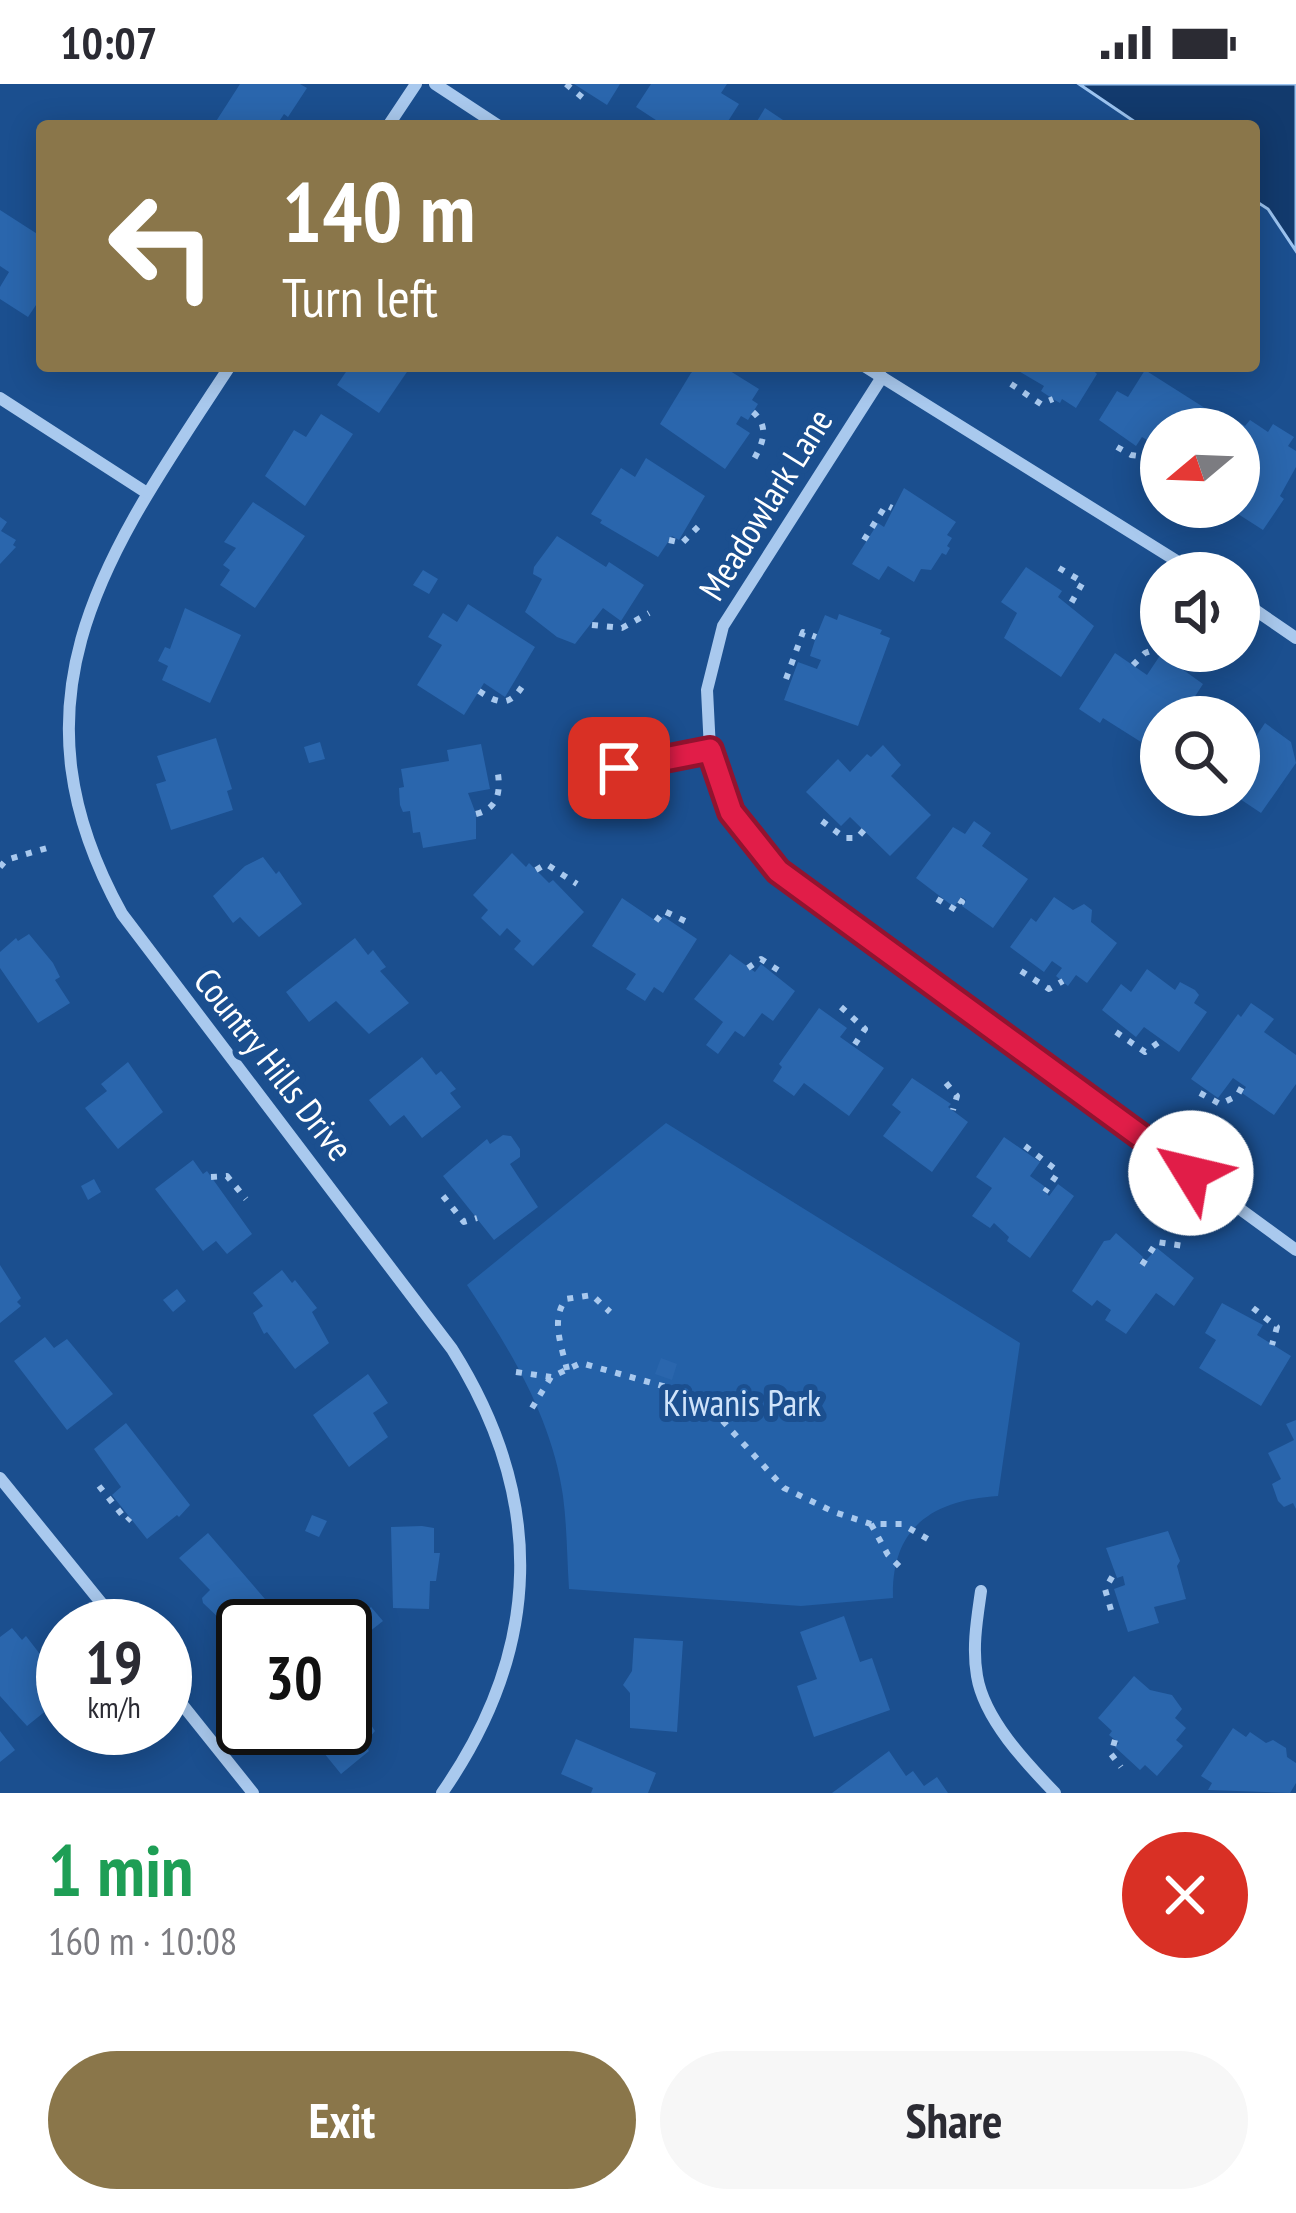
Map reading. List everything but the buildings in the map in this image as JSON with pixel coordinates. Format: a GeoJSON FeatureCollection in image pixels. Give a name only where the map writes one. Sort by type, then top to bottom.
{"type":"FeatureCollection","features":[{"type":"Feature","properties":{"kind":"street"},"geometry":{"type":"LineString","coordinates":[[392,120],[416,84]]}},
{"type":"Feature","properties":{"kind":"street"},"geometry":{"type":"LineString","coordinates":[[435,84],[490,120]]}},
{"type":"Feature","properties":{"kind":"street","name":"Country Hills Drive"},"geometry":{"type":"LineString","coordinates":[[226,372],[147,493],[98,582],[74,661],[68,708],[73,789],[90,850],[122,914],[452,1348],[499,1439],[520,1526],[522,1564],[514,1632],[495,1702],[442,1793]]}},
{"type":"Feature","properties":{"kind":"street"},"geometry":{"type":"LineString","coordinates":[[874,372],[1161,552]]}},
{"type":"Feature","properties":{"kind":"street","name":"Meadowlark Lane"},"geometry":{"type":"LineString","coordinates":[[882,377],[723,626],[706,690],[710,750],[731,812],[778,871],[1296,1250]]}},
{"type":"Feature","properties":{"kind":"street"},"geometry":{"type":"LineString","coordinates":[[0,398],[147,493]]}},
{"type":"Feature","properties":{"kind":"street"},"geometry":{"type":"LineString","coordinates":[[1260,613],[1296,638]]}},
{"type":"Feature","properties":{"kind":"street"},"geometry":{"type":"LineString","coordinates":[[619,768],[710,750]]}},
{"type":"Feature","properties":{"kind":"street"},"geometry":{"type":"LineString","coordinates":[[0,1478],[97,1599]]}},
{"type":"Feature","properties":{"kind":"street"},"geometry":{"type":"LineString","coordinates":[[981,1591],[974,1642],[977,1680],[996,1720],[1055,1793]]}},
{"type":"Feature","properties":{"kind":"street"},"geometry":{"type":"LineString","coordinates":[[192,1716],[254,1793]]}},
{"type":"Feature","properties":{"kind":"path"},"geometry":{"type":"LineString","coordinates":[[566,84],[583,98]]}},
{"type":"Feature","properties":{"kind":"path"},"geometry":{"type":"LineString","coordinates":[[1012,384],[1041,404],[1053,399]]}},
{"type":"Feature","properties":{"kind":"path"},"geometry":{"type":"LineString","coordinates":[[753,412],[764,429],[763,443],[753,461]]}},
{"type":"Feature","properties":{"kind":"path"},"geometry":{"type":"LineString","coordinates":[[1117,447],[1140,456]]}},
{"type":"Feature","properties":{"kind":"path"},"geometry":{"type":"LineString","coordinates":[[864,540],[884,508],[892,508]]}},
{"type":"Feature","properties":{"kind":"path"},"geometry":{"type":"LineString","coordinates":[[669,540],[682,544],[701,524]]}},
{"type":"Feature","properties":{"kind":"path"},"geometry":{"type":"LineString","coordinates":[[1059,568],[1083,582],[1070,605]]}},
{"type":"Feature","properties":{"kind":"path"},"geometry":{"type":"LineString","coordinates":[[592,625],[622,628],[649,613]]}},
{"type":"Feature","properties":{"kind":"path"},"geometry":{"type":"LineString","coordinates":[[786,679],[803,632],[816,637]]}},
{"type":"Feature","properties":{"kind":"path"},"geometry":{"type":"LineString","coordinates":[[1133,665],[1140,657]]}},
{"type":"Feature","properties":{"kind":"path"},"geometry":{"type":"LineString","coordinates":[[478,691],[506,704],[525,682]]}},
{"type":"Feature","properties":{"kind":"path"},"geometry":{"type":"LineString","coordinates":[[476,814],[490,809],[497,800],[497,768]]}},
{"type":"Feature","properties":{"kind":"path"},"geometry":{"type":"LineString","coordinates":[[822,821],[845,838],[856,838],[864,830]]}},
{"type":"Feature","properties":{"kind":"path"},"geometry":{"type":"LineString","coordinates":[[0,867],[6,860],[47,848]]}},
{"type":"Feature","properties":{"kind":"path"},"geometry":{"type":"LineString","coordinates":[[536,870],[553,866],[577,884]]}},
{"type":"Feature","properties":{"kind":"path"},"geometry":{"type":"LineString","coordinates":[[938,899],[956,910],[959,900]]}},
{"type":"Feature","properties":{"kind":"path"},"geometry":{"type":"LineString","coordinates":[[656,921],[664,911],[686,921]]}},
{"type":"Feature","properties":{"kind":"path"},"geometry":{"type":"LineString","coordinates":[[748,968],[761,959],[778,970]]}},
{"type":"Feature","properties":{"kind":"path"},"geometry":{"type":"LineString","coordinates":[[1022,971],[1049,989],[1063,981]]}},
{"type":"Feature","properties":{"kind":"path"},"geometry":{"type":"LineString","coordinates":[[841,1007],[865,1029],[853,1047]]}},
{"type":"Feature","properties":{"kind":"path"},"geometry":{"type":"LineString","coordinates":[[1116,1033],[1145,1052],[1159,1042]]}},
{"type":"Feature","properties":{"kind":"path"},"geometry":{"type":"LineString","coordinates":[[946,1083],[957,1096],[952,1111]]}},
{"type":"Feature","properties":{"kind":"path"},"geometry":{"type":"LineString","coordinates":[[1200,1093],[1220,1104],[1237,1096],[1243,1085]]}},
{"type":"Feature","properties":{"kind":"path"},"geometry":{"type":"LineString","coordinates":[[1024,1146],[1055,1168],[1057,1176],[1045,1192]]}},
{"type":"Feature","properties":{"kind":"path"},"geometry":{"type":"LineString","coordinates":[[211,1177],[227,1176],[246,1199]]}},
{"type":"Feature","properties":{"kind":"path"},"geometry":{"type":"LineString","coordinates":[[443,1196],[464,1222],[477,1218]]}},
{"type":"Feature","properties":{"kind":"path"},"geometry":{"type":"LineString","coordinates":[[1142,1265],[1157,1242],[1184,1246]]}},
{"type":"Feature","properties":{"kind":"path"},"geometry":{"type":"LineString","coordinates":[[567,1370],[557,1317],[560,1307],[566,1299],[592,1295],[610,1312]]}},
{"type":"Feature","properties":{"kind":"path"},"geometry":{"type":"LineString","coordinates":[[1253,1308],[1276,1328],[1272,1345]]}},
{"type":"Feature","properties":{"kind":"path"},"geometry":{"type":"LineString","coordinates":[[516,1372],[551,1377],[581,1363],[677,1390],[709,1406],[784,1488],[834,1513],[871,1524],[902,1524],[933,1542]]}},
{"type":"Feature","properties":{"kind":"path"},"geometry":{"type":"LineString","coordinates":[[532,1408],[551,1377]]}},
{"type":"Feature","properties":{"kind":"path"},"geometry":{"type":"LineString","coordinates":[[663,1410],[677,1390]]}},
{"type":"Feature","properties":{"kind":"path"},"geometry":{"type":"LineString","coordinates":[[99,1486],[127,1521],[130,1518]]}},
{"type":"Feature","properties":{"kind":"path"},"geometry":{"type":"LineString","coordinates":[[871,1524],[900,1567]]}},
{"type":"Feature","properties":{"kind":"path"},"geometry":{"type":"LineString","coordinates":[[1111,1610],[1106,1589],[1115,1572]]}},
{"type":"Feature","properties":{"kind":"path"},"geometry":{"type":"LineString","coordinates":[[1115,1740],[1111,1754],[1121,1767]]}},
{"type":"Feature","properties":{"kind":"green space","name":"Kiwanis Park"},"geometry":{"type":"Polygon","coordinates":[[[666,1123],[1020,1343],[998,1496],[954,1504],[920,1522],[899,1553],[893,1598],[801,1606],[569,1589],[563,1496],[549,1439],[513,1359],[467,1285],[666,1123]]]}},
{"type":"Feature","properties":{"kind":"shaded area"},"geometry":{"type":"Polygon","coordinates":[[[1079,84],[1296,84],[1296,251],[1260,204],[1260,120],[1132,120],[1079,84]]]}},
{"type":"Feature","properties":{"kind":"route"},"geometry":{"type":"LineString","coordinates":[[619,768],[710,750],[731,812],[778,871],[1191,1173]]}}]}
